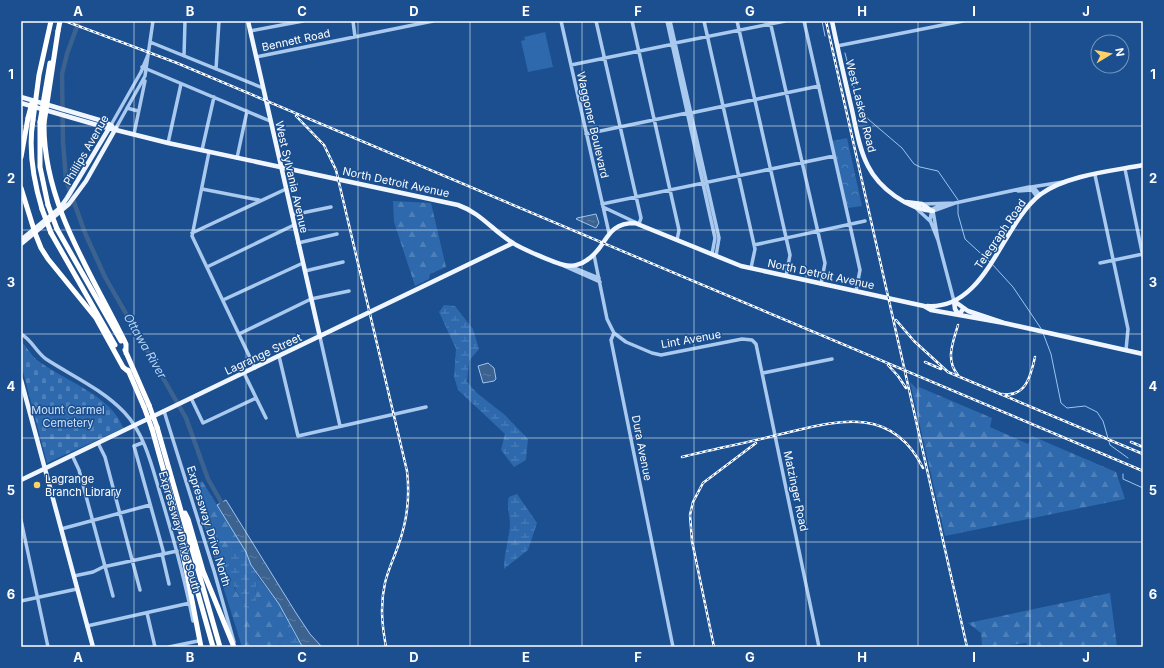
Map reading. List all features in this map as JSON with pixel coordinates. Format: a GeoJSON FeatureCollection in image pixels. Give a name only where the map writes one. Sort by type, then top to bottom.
{"type":"FeatureCollection","features":[{"type":"Feature","properties":{"kind":"highway"},"geometry":{"type":"LineString","coordinates":[[21,157],[51,21]]}},
{"type":"Feature","properties":{"kind":"highway"},"geometry":{"type":"LineString","coordinates":[[60,21],[42,122],[39,159],[42,185],[57,229],[126,353],[147,406],[181,507],[220,647]]}},
{"type":"Feature","properties":{"kind":"highway"},"geometry":{"type":"LineString","coordinates":[[30,119],[32,166],[42,209],[52,233],[108,331],[147,406]]}},
{"type":"Feature","properties":{"kind":"highway"},"geometry":{"type":"LineString","coordinates":[[42,122],[48,167],[60,211],[82,259],[126,344],[126,353]]}},
{"type":"Feature","properties":{"kind":"highway"},"geometry":{"type":"LineString","coordinates":[[21,188],[34,231],[48,259],[90,310],[123,367],[129,372]]}},
{"type":"Feature","properties":{"kind":"highway"},"geometry":{"type":"LineString","coordinates":[[155,428],[213,647]]}},
{"type":"Feature","properties":{"kind":"highway"},"geometry":{"type":"LineString","coordinates":[[181,507],[188,519],[203,570],[235,647]]}},
{"type":"Feature","properties":{"kind":"highway"},"geometry":{"type":"LineString","coordinates":[[182,534],[181,543],[200,647]]}},
{"type":"Feature","properties":{"kind":"main road","name":"West Sylvania Avenue"},"geometry":{"type":"LineString","coordinates":[[248,21],[320,337]]}},
{"type":"Feature","properties":{"kind":"main road","name":"West Laskey Road"},"geometry":{"type":"LineString","coordinates":[[832,21],[859,141],[868,166],[884,187],[914,207],[932,211]]}},
{"type":"Feature","properties":{"kind":"main road","name":"North Detroit Avenue"},"geometry":{"type":"LineString","coordinates":[[21,97],[72,112],[117,129],[168,143],[458,205],[480,216],[513,244],[566,265]]}},
{"type":"Feature","properties":{"kind":"main road","name":"North Detroit Avenue"},"geometry":{"type":"LineString","coordinates":[[21,103],[72,118],[110,126]]}},
{"type":"Feature","properties":{"kind":"main road","name":"Phillips Avenue"},"geometry":{"type":"LineString","coordinates":[[66,204],[110,126]]}},
{"type":"Feature","properties":{"kind":"main road","name":"Phillips Avenue"},"geometry":{"type":"LineString","coordinates":[[21,240],[60,211],[78,192],[117,129]]}},
{"type":"Feature","properties":{"kind":"main road","name":"Telegraph Road"},"geometry":{"type":"LineString","coordinates":[[924,306],[940,306],[954,301],[970,291],[1024,211],[1039,196],[1052,188],[1068,182],[1096,174],[1143,165]]}},
{"type":"Feature","properties":{"kind":"main road","name":"West Laskey Road"},"geometry":{"type":"LineString","coordinates":[[906,202],[922,204],[932,211]]}},
{"type":"Feature","properties":{"kind":"main road","name":"North Detroit Avenue"},"geometry":{"type":"LineString","coordinates":[[639,224],[714,255],[751,268],[924,306],[931,310],[1004,323]]}},
{"type":"Feature","properties":{"kind":"main road"},"geometry":{"type":"LineString","coordinates":[[566,265],[580,264],[594,255],[609,233],[622,225],[639,224]]}},
{"type":"Feature","properties":{"kind":"main road"},"geometry":{"type":"LineString","coordinates":[[21,244],[34,231]]}},
{"type":"Feature","properties":{"kind":"main road","name":"Lagrange Street"},"geometry":{"type":"LineString","coordinates":[[21,480],[513,244]]}},
{"type":"Feature","properties":{"kind":"main road","name":"North Detroit Avenue"},"geometry":{"type":"LineString","coordinates":[[954,301],[963,309],[1004,323],[1143,354]]}},
{"type":"Feature","properties":{"kind":"main road"},"geometry":{"type":"LineString","coordinates":[[954,301],[955,309],[959,316]]}},
{"type":"Feature","properties":{"kind":"main road"},"geometry":{"type":"LineString","coordinates":[[959,316],[963,309]]}},
{"type":"Feature","properties":{"kind":"main road"},"geometry":{"type":"LineString","coordinates":[[21,380],[23,395],[74,576],[92,647]]}},
{"type":"Feature","properties":{"kind":"street","name":"Phillips Avenue"},"geometry":{"type":"LineString","coordinates":[[134,134],[147,69],[153,21]]}},
{"type":"Feature","properties":{"kind":"street"},"geometry":{"type":"LineString","coordinates":[[184,56],[185,21]]}},
{"type":"Feature","properties":{"kind":"street"},"geometry":{"type":"LineString","coordinates":[[216,69],[219,21]]}},
{"type":"Feature","properties":{"kind":"street"},"geometry":{"type":"LineString","coordinates":[[250,31],[303,21]]}},
{"type":"Feature","properties":{"kind":"street"},"geometry":{"type":"LineString","coordinates":[[352,21],[356,37]]}},
{"type":"Feature","properties":{"kind":"street","name":"Bennett Road"},"geometry":{"type":"LineString","coordinates":[[256,57],[356,37],[413,23],[433,21]]}},
{"type":"Feature","properties":{"kind":"street","name":"Waggoner Boulevard"},"geometry":{"type":"LineString","coordinates":[[561,21],[609,233]]}},
{"type":"Feature","properties":{"kind":"street"},"geometry":{"type":"LineString","coordinates":[[596,21],[641,218],[639,224]]}},
{"type":"Feature","properties":{"kind":"street"},"geometry":{"type":"LineString","coordinates":[[632,21],[679,230],[677,240]]}},
{"type":"Feature","properties":{"kind":"street"},"geometry":{"type":"LineString","coordinates":[[667,21],[674,44]]}},
{"type":"Feature","properties":{"kind":"street"},"geometry":{"type":"LineString","coordinates":[[670,21],[704,182],[719,241],[714,255]]}},
{"type":"Feature","properties":{"kind":"street"},"geometry":{"type":"LineString","coordinates":[[704,21],[755,249],[751,268]]}},
{"type":"Feature","properties":{"kind":"street"},"geometry":{"type":"LineString","coordinates":[[737,21],[790,258],[786,276]]}},
{"type":"Feature","properties":{"kind":"street"},"geometry":{"type":"LineString","coordinates":[[570,65],[707,37],[771,22],[785,21]]}},
{"type":"Feature","properties":{"kind":"street"},"geometry":{"type":"LineString","coordinates":[[804,21],[860,270],[856,291]]}},
{"type":"Feature","properties":{"kind":"street"},"geometry":{"type":"LineString","coordinates":[[837,46],[963,21]]}},
{"type":"Feature","properties":{"kind":"street"},"geometry":{"type":"LineString","coordinates":[[771,22],[825,263],[821,284]]}},
{"type":"Feature","properties":{"kind":"street"},"geometry":{"type":"LineString","coordinates":[[150,42],[263,88]]}},
{"type":"Feature","properties":{"kind":"street","name":"Phillips Avenue"},"geometry":{"type":"LineString","coordinates":[[110,126],[148,55]]}},
{"type":"Feature","properties":{"kind":"street"},"geometry":{"type":"LineString","coordinates":[[142,67],[270,121]]}},
{"type":"Feature","properties":{"kind":"street","name":"Phillips Avenue"},"geometry":{"type":"LineString","coordinates":[[117,129],[145,76]]}},
{"type":"Feature","properties":{"kind":"street"},"geometry":{"type":"LineString","coordinates":[[168,143],[181,84]]}},
{"type":"Feature","properties":{"kind":"street"},"geometry":{"type":"LineString","coordinates":[[586,134],[818,86]]}},
{"type":"Feature","properties":{"kind":"street"},"geometry":{"type":"LineString","coordinates":[[130,90],[136,93]]}},
{"type":"Feature","properties":{"kind":"street"},"geometry":{"type":"LineString","coordinates":[[202,150],[214,97]]}},
{"type":"Feature","properties":{"kind":"street"},"geometry":{"type":"LineString","coordinates":[[123,102],[128,107],[138,111]]}},
{"type":"Feature","properties":{"kind":"street"},"geometry":{"type":"LineString","coordinates":[[237,158],[247,112]]}},
{"type":"Feature","properties":{"kind":"street"},"geometry":{"type":"LineString","coordinates":[[209,152],[192,233],[255,368]]}},
{"type":"Feature","properties":{"kind":"street"},"geometry":{"type":"LineString","coordinates":[[602,205],[704,182],[834,156]]}},
{"type":"Feature","properties":{"kind":"street"},"geometry":{"type":"LineString","coordinates":[[1100,263],[1143,255],[1125,169]]}},
{"type":"Feature","properties":{"kind":"street"},"geometry":{"type":"LineString","coordinates":[[1096,174],[1128,332],[1126,350]]}},
{"type":"Feature","properties":{"kind":"street"},"geometry":{"type":"LineString","coordinates":[[922,204],[955,203],[1053,182],[1068,182]]}},
{"type":"Feature","properties":{"kind":"street"},"geometry":{"type":"LineString","coordinates":[[1031,187],[1039,196]]}},
{"type":"Feature","properties":{"kind":"street"},"geometry":{"type":"LineString","coordinates":[[202,188],[260,201]]}},
{"type":"Feature","properties":{"kind":"street"},"geometry":{"type":"LineString","coordinates":[[192,233],[286,189]]}},
{"type":"Feature","properties":{"kind":"street"},"geometry":{"type":"LineString","coordinates":[[1017,190],[1031,190],[1039,196]]}},
{"type":"Feature","properties":{"kind":"street"},"geometry":{"type":"LineString","coordinates":[[932,211],[955,203]]}},
{"type":"Feature","properties":{"kind":"street"},"geometry":{"type":"LineString","coordinates":[[932,211],[944,204]]}},
{"type":"Feature","properties":{"kind":"street","name":"North Detroit Avenue"},"geometry":{"type":"LineString","coordinates":[[602,205],[639,224]]}},
{"type":"Feature","properties":{"kind":"street"},"geometry":{"type":"LineString","coordinates":[[292,215],[331,207]]}},
{"type":"Feature","properties":{"kind":"street","name":"West Laskey Road"},"geometry":{"type":"LineString","coordinates":[[914,207],[926,215],[931,223]]}},
{"type":"Feature","properties":{"kind":"street"},"geometry":{"type":"LineString","coordinates":[[932,211],[931,223],[938,240]]}},
{"type":"Feature","properties":{"kind":"street"},"geometry":{"type":"LineString","coordinates":[[932,211],[954,301]]}},
{"type":"Feature","properties":{"kind":"street"},"geometry":{"type":"LineString","coordinates":[[754,245],[865,221]]}},
{"type":"Feature","properties":{"kind":"street"},"geometry":{"type":"LineString","coordinates":[[207,267],[294,226]]}},
{"type":"Feature","properties":{"kind":"street"},"geometry":{"type":"LineString","coordinates":[[298,243],[337,234]]}},
{"type":"Feature","properties":{"kind":"street","name":"Dura Avenue"},"geometry":{"type":"LineString","coordinates":[[594,255],[607,319],[614,333],[611,340],[673,647]]}},
{"type":"Feature","properties":{"kind":"street"},"geometry":{"type":"LineString","coordinates":[[223,300],[303,262]]}},
{"type":"Feature","properties":{"kind":"street"},"geometry":{"type":"LineString","coordinates":[[305,271],[343,262]]}},
{"type":"Feature","properties":{"kind":"street"},"geometry":{"type":"LineString","coordinates":[[566,265],[599,280]]}},
{"type":"Feature","properties":{"kind":"street"},"geometry":{"type":"LineString","coordinates":[[239,334],[311,299],[348,291]]}},
{"type":"Feature","properties":{"kind":"street","name":"Lint Avenue"},"geometry":{"type":"LineString","coordinates":[[614,333],[626,342],[652,353],[661,355],[739,339],[752,340]]}},
{"type":"Feature","properties":{"kind":"street","name":"Expressway Drive South"},"geometry":{"type":"LineString","coordinates":[[21,334],[28,339],[45,358],[107,398],[123,411],[134,426],[151,464],[177,551],[200,647]]}},
{"type":"Feature","properties":{"kind":"street"},"geometry":{"type":"LineString","coordinates":[[320,337],[340,426]]}},
{"type":"Feature","properties":{"kind":"street","name":"Matzinger Road"},"geometry":{"type":"LineString","coordinates":[[752,340],[757,347],[763,373],[819,647]]}},
{"type":"Feature","properties":{"kind":"street"},"geometry":{"type":"LineString","coordinates":[[279,356],[298,436],[426,407]]}},
{"type":"Feature","properties":{"kind":"street"},"geometry":{"type":"LineString","coordinates":[[763,373],[832,359]]}},
{"type":"Feature","properties":{"kind":"street"},"geometry":{"type":"LineString","coordinates":[[244,373],[266,418]]}},
{"type":"Feature","properties":{"kind":"street"},"geometry":{"type":"LineString","coordinates":[[189,399],[203,423],[256,398]]}},
{"type":"Feature","properties":{"kind":"street","name":"Expressway Drive North"},"geometry":{"type":"LineString","coordinates":[[164,411],[214,571],[235,647]]}},
{"type":"Feature","properties":{"kind":"street"},"geometry":{"type":"LineString","coordinates":[[98,443],[105,458],[140,590]]}},
{"type":"Feature","properties":{"kind":"street"},"geometry":{"type":"LineString","coordinates":[[142,443],[134,446],[163,554],[169,584]]}},
{"type":"Feature","properties":{"kind":"street"},"geometry":{"type":"LineString","coordinates":[[72,455],[78,469],[113,596]]}},
{"type":"Feature","properties":{"kind":"street"},"geometry":{"type":"LineString","coordinates":[[61,529],[150,505]]}},
{"type":"Feature","properties":{"kind":"street"},"geometry":{"type":"LineString","coordinates":[[21,520],[48,647]]}},
{"type":"Feature","properties":{"kind":"street"},"geometry":{"type":"LineString","coordinates":[[74,576],[93,572],[105,567],[177,551]]}},
{"type":"Feature","properties":{"kind":"street"},"geometry":{"type":"LineString","coordinates":[[21,601],[77,589]]}},
{"type":"Feature","properties":{"kind":"street"},"geometry":{"type":"LineString","coordinates":[[87,626],[190,603]]}},
{"type":"Feature","properties":{"kind":"street"},"geometry":{"type":"LineString","coordinates":[[147,613],[155,647]]}},
{"type":"Feature","properties":{"kind":"street"},"geometry":{"type":"LineString","coordinates":[[170,647],[198,641]]}},
{"type":"Feature","properties":{"kind":"green space"},"geometry":{"type":"Polygon","coordinates":[[[545,32],[553,67],[528,72],[521,41],[525,40],[524,37],[545,32]]]}},
{"type":"Feature","properties":{"kind":"green space"},"geometry":{"type":"Polygon","coordinates":[[[847,138],[862,206],[848,208],[832,141],[847,138]]]}},
{"type":"Feature","properties":{"kind":"green space"},"geometry":{"type":"Polygon","coordinates":[[[393,201],[431,203],[446,267],[430,274],[429,279],[415,286],[394,222],[393,201]]]}},
{"type":"Feature","properties":{"kind":"green space"},"geometry":{"type":"Polygon","coordinates":[[[444,305],[455,306],[473,329],[479,349],[469,361],[467,382],[478,394],[505,415],[528,439],[526,460],[514,467],[501,450],[505,434],[458,390],[454,377],[456,349],[439,312],[444,305]]]}},
{"type":"Feature","properties":{"kind":"green space","name":"Mount Carmel Cemetery"},"geometry":{"type":"Polygon","coordinates":[[[21,341],[37,360],[98,397],[109,407],[123,428],[47,463],[21,364],[21,341]]]}},
{"type":"Feature","properties":{"kind":"green space"},"geometry":{"type":"Polygon","coordinates":[[[910,382],[918,390],[919,387],[992,418],[990,427],[1028,444],[1032,436],[1116,472],[1125,499],[945,536],[910,382]]]}},
{"type":"Feature","properties":{"kind":"green space"},"geometry":{"type":"Polygon","coordinates":[[[202,481],[243,546],[233,549],[234,588],[248,609],[257,609],[255,594],[258,577],[279,604],[294,633],[281,640],[277,647],[242,647],[192,487],[202,481]]]}},
{"type":"Feature","properties":{"kind":"green space"},"geometry":{"type":"Polygon","coordinates":[[[517,494],[537,523],[528,550],[504,569],[510,525],[508,501],[509,497],[517,494]]]}},
{"type":"Feature","properties":{"kind":"green space"},"geometry":{"type":"Polygon","coordinates":[[[243,546],[258,577],[255,594],[258,609],[248,609],[233,584],[228,570],[227,563],[230,553],[233,549],[243,546]]]}},
{"type":"Feature","properties":{"kind":"green space"},"geometry":{"type":"Polygon","coordinates":[[[1110,593],[1117,647],[1028,647],[1026,643],[994,647],[982,645],[981,633],[968,623],[1110,593]]]}},
{"type":"Feature","properties":{"kind":"green space"},"geometry":{"type":"Polygon","coordinates":[[[294,633],[303,647],[277,647],[281,640],[294,633]]]}},
{"type":"Feature","properties":{"kind":"water"},"geometry":{"type":"Polygon","coordinates":[[[596,214],[599,223],[596,228],[576,219],[577,218],[596,214]]]}},
{"type":"Feature","properties":{"kind":"water"},"geometry":{"type":"Polygon","coordinates":[[[488,363],[494,368],[496,379],[494,381],[483,383],[478,366],[488,363]]]}},
{"type":"Feature","properties":{"kind":"water"},"geometry":{"type":"Polygon","coordinates":[[[226,500],[296,613],[310,634],[322,647],[302,646],[279,604],[251,565],[246,552],[217,505],[226,500]]]}},
{"type":"Feature","properties":{"kind":"waterway","name":"Ottawa River"},"geometry":{"type":"LineString","coordinates":[[79,21],[67,54],[62,74],[63,142],[66,180],[85,233],[105,277],[186,418],[208,479],[224,507]]}},
{"type":"Feature","properties":{"kind":"waterway"},"geometry":{"type":"LineString","coordinates":[[822,21],[825,36]]}},
{"type":"Feature","properties":{"kind":"waterway"},"geometry":{"type":"LineString","coordinates":[[845,53],[859,107],[868,119],[902,148],[914,164],[938,171],[958,200]]}},
{"type":"Feature","properties":{"kind":"waterway"},"geometry":{"type":"LineString","coordinates":[[958,204],[958,214],[965,239],[990,262]]}},
{"type":"Feature","properties":{"kind":"waterway"},"geometry":{"type":"LineString","coordinates":[[992,264],[1013,287],[1042,330]]}},
{"type":"Feature","properties":{"kind":"waterway"},"geometry":{"type":"LineString","coordinates":[[1043,333],[1051,354],[1061,403],[1067,408],[1085,406],[1097,412],[1103,421],[1110,445],[1128,458]]}},
{"type":"Feature","properties":{"kind":"waterway"},"geometry":{"type":"LineString","coordinates":[[1123,474],[1123,479],[1143,488]]}},
{"type":"Feature","properties":{"kind":"railway"},"geometry":{"type":"LineString","coordinates":[[65,21],[177,63],[1143,471]]}},
{"type":"Feature","properties":{"kind":"railway"},"geometry":{"type":"LineString","coordinates":[[826,21],[967,647]]}},
{"type":"Feature","properties":{"kind":"railway"},"geometry":{"type":"LineString","coordinates":[[296,116],[324,145],[336,170],[407,471],[408,499],[406,518],[401,537],[386,578],[382,599],[386,647]]}},
{"type":"Feature","properties":{"kind":"railway"},"geometry":{"type":"LineString","coordinates":[[896,320],[914,341],[948,372],[1143,454]]}},
{"type":"Feature","properties":{"kind":"railway"},"geometry":{"type":"LineString","coordinates":[[958,325],[951,351],[952,363],[958,375]]}},
{"type":"Feature","properties":{"kind":"railway"},"geometry":{"type":"LineString","coordinates":[[1002,394],[1010,394],[1022,389],[1032,371],[1035,357]]}},
{"type":"Feature","properties":{"kind":"railway"},"geometry":{"type":"LineString","coordinates":[[925,362],[941,369]]}},
{"type":"Feature","properties":{"kind":"railway"},"geometry":{"type":"LineString","coordinates":[[888,365],[906,388]]}},
{"type":"Feature","properties":{"kind":"railway"},"geometry":{"type":"LineString","coordinates":[[682,457],[819,425],[839,422],[859,422],[878,425],[895,433],[910,447],[923,468]]}},
{"type":"Feature","properties":{"kind":"railway"},"geometry":{"type":"LineString","coordinates":[[1131,442],[1143,447]]}},
{"type":"Feature","properties":{"kind":"railway"},"geometry":{"type":"LineString","coordinates":[[714,647],[692,541],[690,515],[693,502],[703,483],[756,443]]}},
{"type":"Feature","properties":{"kind":"place","name":"Lagrange Branch Library"},"geometry":{"type":"Point","coordinates":[37,485]}}]}
